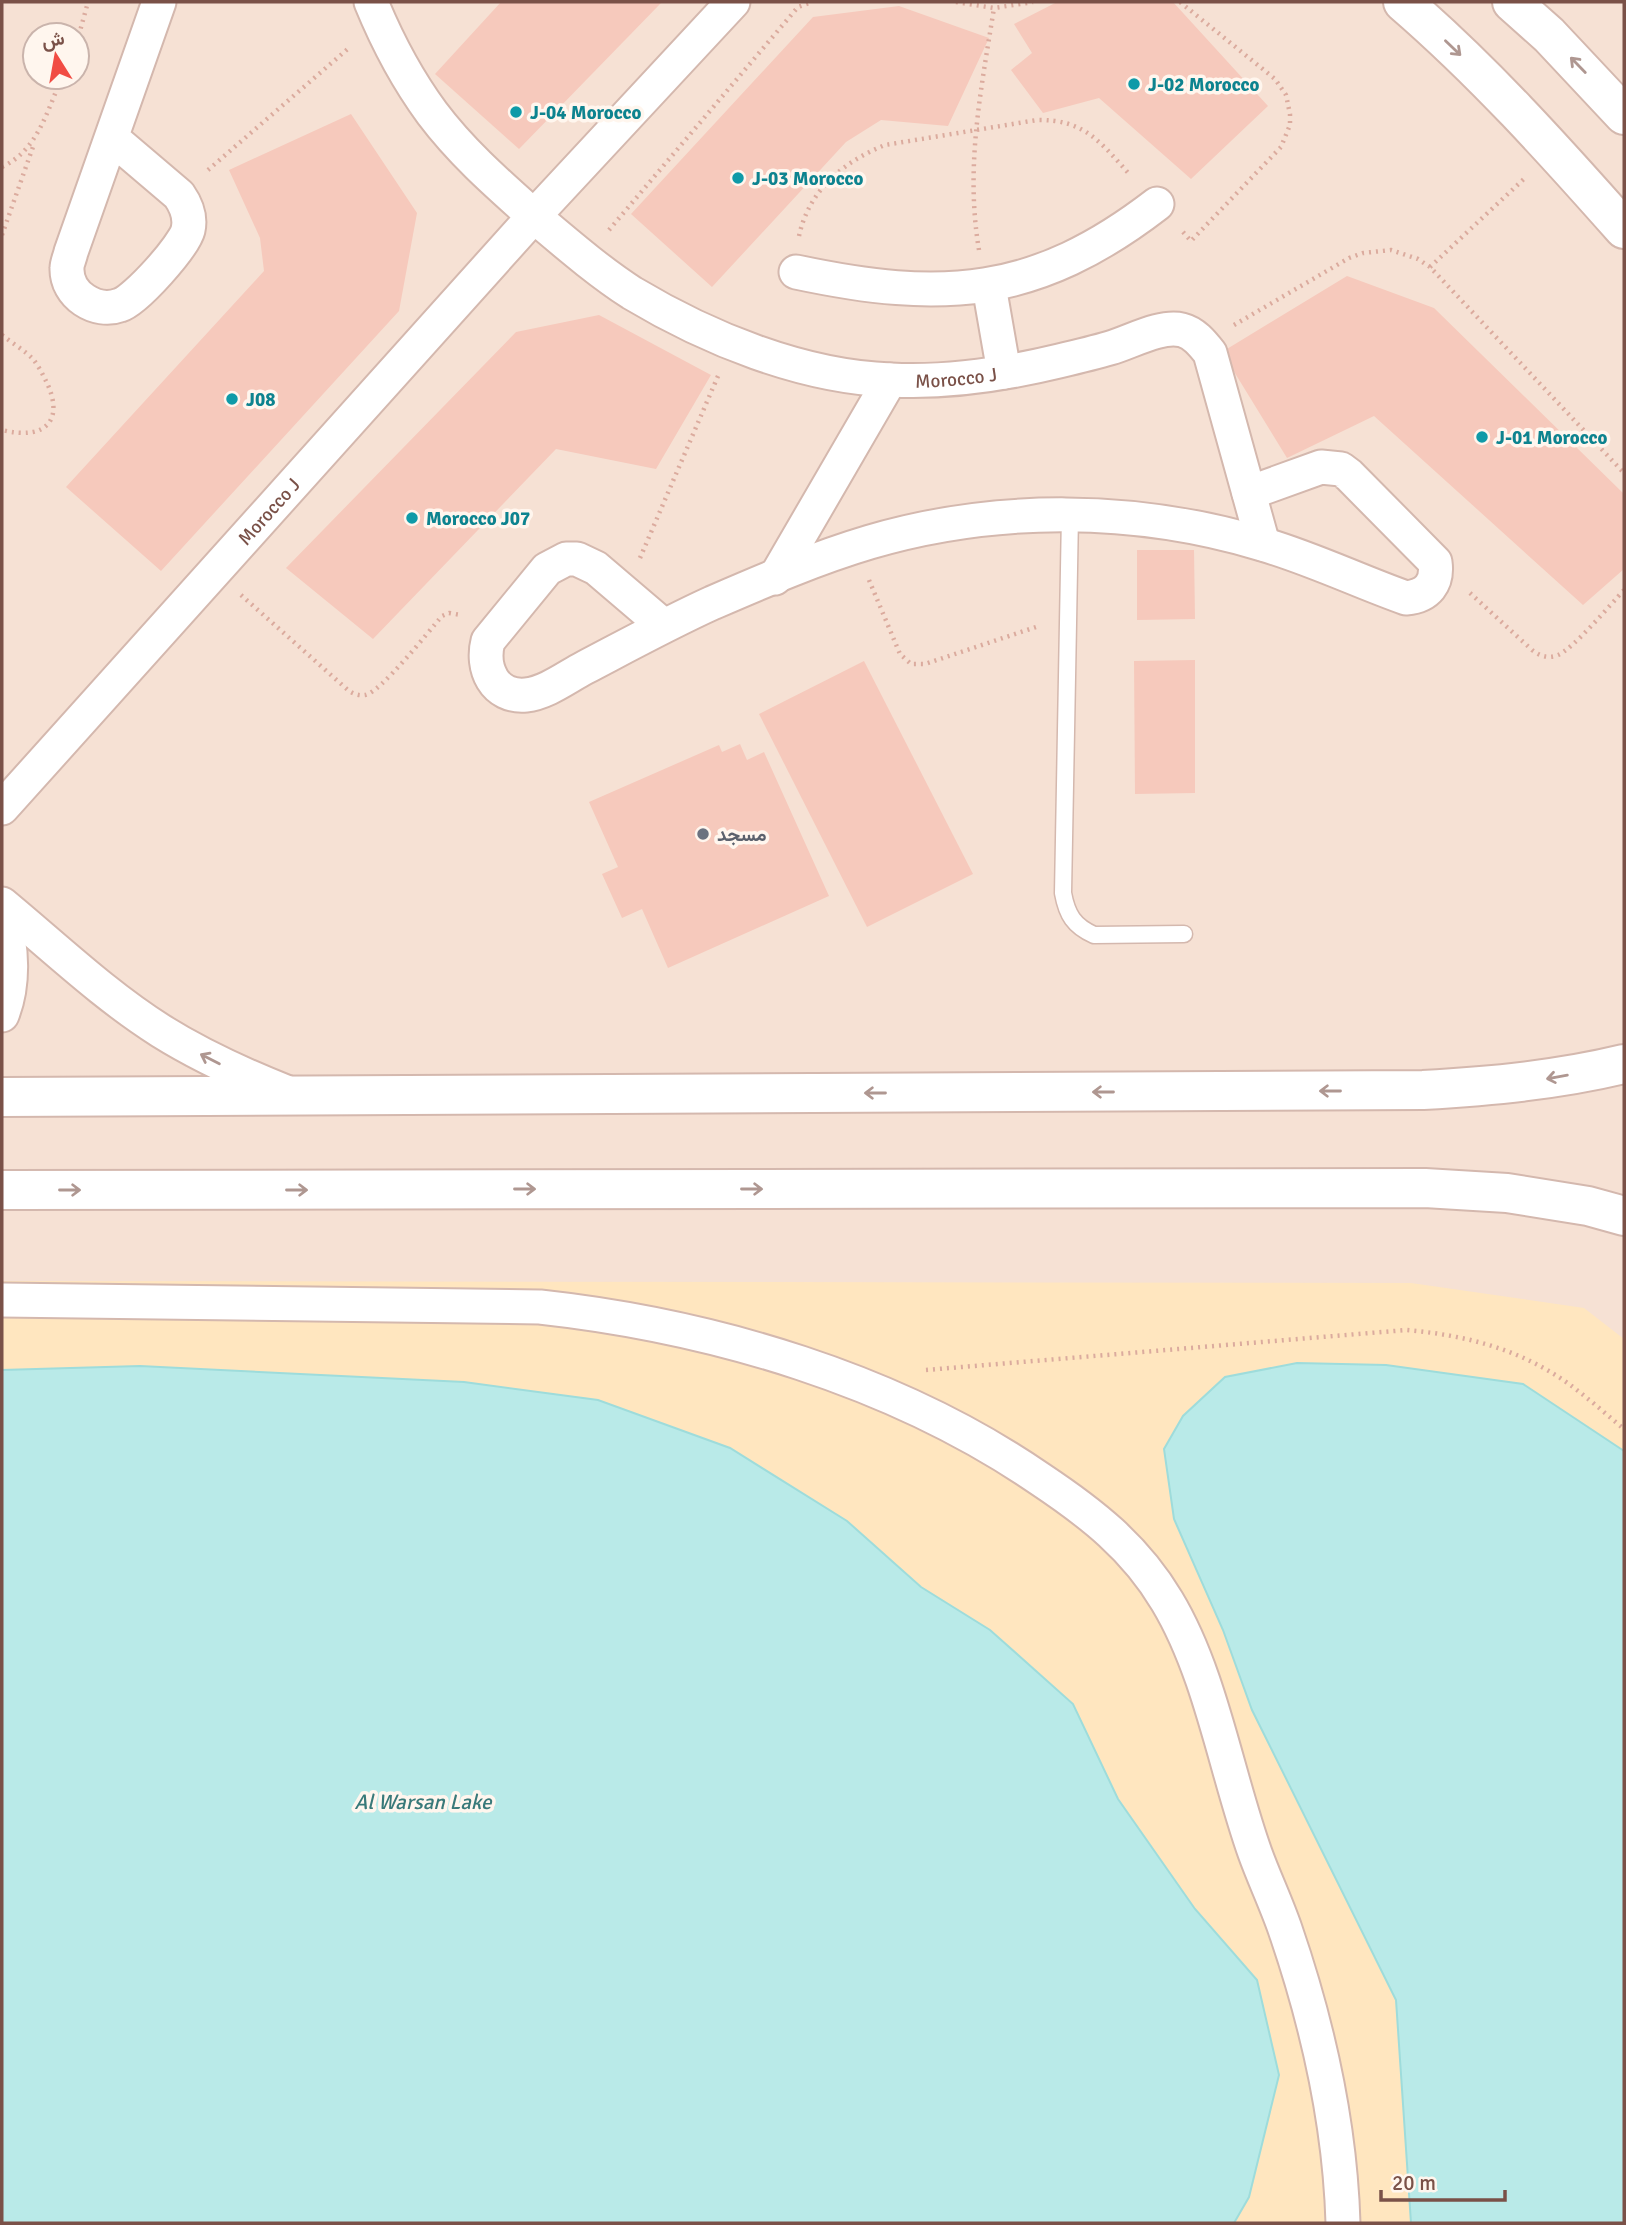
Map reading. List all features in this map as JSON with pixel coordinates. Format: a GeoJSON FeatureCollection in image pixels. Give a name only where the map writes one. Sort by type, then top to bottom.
{"type":"FeatureCollection","features":[{"type":"Feature","properties":{"kind":"street","name":"Morocco J"},"geometry":{"type":"LineString","coordinates":[[2,808],[534,216],[733,2]]}},
{"type":"Feature","properties":{"kind":"street"},"geometry":{"type":"LineString","coordinates":[[1404,2],[1554,150],[1624,229]]}},
{"type":"Feature","properties":{"kind":"street"},"geometry":{"type":"LineString","coordinates":[[1512,2],[1549,35],[1624,115]]}},
{"type":"Feature","properties":{"kind":"street"},"geometry":{"type":"LineString","coordinates":[[112,138],[178,195],[186,205],[188,229],[184,241],[134,296],[122,305],[107,308],[91,305],[78,296],[70,283],[67,268],[112,138],[163,6]]}},
{"type":"Feature","properties":{"kind":"street","name":"Morocco J"},"geometry":{"type":"LineString","coordinates":[[375,12],[404,71],[432,112],[463,150],[497,184],[585,259],[631,292],[680,320],[732,343],[783,360],[836,373],[890,380],[1004,372],[1107,349],[1169,330],[1182,330],[1203,343]]}},
{"type":"Feature","properties":{"kind":"street"},"geometry":{"type":"LineString","coordinates":[[796,272],[872,286],[911,289],[989,286],[1027,276],[1076,257],[1100,245],[1157,204]]}},
{"type":"Feature","properties":{"kind":"street"},"geometry":{"type":"LineString","coordinates":[[989,286],[1004,372]]}},
{"type":"Feature","properties":{"kind":"street"},"geometry":{"type":"LineString","coordinates":[[1203,343],[1210,353],[1263,544]]}},
{"type":"Feature","properties":{"kind":"street"},"geometry":{"type":"LineString","coordinates":[[775,578],[890,380]]}},
{"type":"Feature","properties":{"kind":"street"},"geometry":{"type":"LineString","coordinates":[[664,626],[587,562],[566,559],[555,562],[547,569],[488,641],[486,668],[502,689],[514,694],[539,692],[664,626],[821,558],[919,530],[1019,516],[1119,517],[1168,523],[1263,544],[1406,598],[1418,597],[1427,592],[1434,583],[1435,562],[1341,469],[1321,467],[1249,493]]}},
{"type":"Feature","properties":{"kind":"street"},"geometry":{"type":"LineString","coordinates":[[2,904],[120,1002],[160,1030],[248,1078],[295,1095]]}},
{"type":"Feature","properties":{"kind":"street"},"geometry":{"type":"LineString","coordinates":[[2,916],[10,954],[9,983],[2,1015]]}},
{"type":"Feature","properties":{"kind":"street"},"geometry":{"type":"LineString","coordinates":[[2,1097],[1423,1090],[1485,1087],[1624,1064]]}},
{"type":"Feature","properties":{"kind":"street"},"geometry":{"type":"LineString","coordinates":[[2,1190],[1425,1188],[1507,1193],[1588,1206],[1624,1216]]}},
{"type":"Feature","properties":{"kind":"street"},"geometry":{"type":"LineString","coordinates":[[2,1300],[540,1307],[593,1313],[675,1328],[757,1350],[888,1396],[959,1429],[1069,1498],[1120,1539],[1146,1569],[1184,1634],[1197,1667],[1255,1853],[1284,1924],[1304,1985],[1333,2109],[1342,2181],[1343,2223]]}},
{"type":"Feature","properties":{"kind":"lane"},"geometry":{"type":"LineString","coordinates":[[1070,515],[1063,893],[1065,907],[1071,919],[1081,929],[1094,935],[1184,934]]}},
{"type":"Feature","properties":{"kind":"path"},"geometry":{"type":"LineString","coordinates":[[83,21],[88,2]]}},
{"type":"Feature","properties":{"kind":"path"},"geometry":{"type":"LineString","coordinates":[[585,259],[798,7],[812,2]]}},
{"type":"Feature","properties":{"kind":"path"},"geometry":{"type":"LineString","coordinates":[[956,2],[994,8],[1033,2]]}},
{"type":"Feature","properties":{"kind":"path"},"geometry":{"type":"LineString","coordinates":[[796,272],[796,249],[809,206],[839,169],[861,154],[885,145],[1037,120],[1053,120],[1084,129],[1098,139],[1191,241],[1282,147],[1290,125],[1289,104],[1281,86],[1188,5],[1180,2]]}},
{"type":"Feature","properties":{"kind":"path"},"geometry":{"type":"LineString","coordinates":[[989,286],[974,215],[972,162],[994,8]]}},
{"type":"Feature","properties":{"kind":"path"},"geometry":{"type":"LineString","coordinates":[[178,195],[375,12]]}},
{"type":"Feature","properties":{"kind":"path"},"geometry":{"type":"LineString","coordinates":[[2,235],[38,132],[56,91]]}},
{"type":"Feature","properties":{"kind":"path"},"geometry":{"type":"LineString","coordinates":[[2,167],[30,147],[38,132]]}},
{"type":"Feature","properties":{"kind":"path"},"geometry":{"type":"LineString","coordinates":[[1430,267],[1554,150]]}},
{"type":"Feature","properties":{"kind":"path"},"geometry":{"type":"LineString","coordinates":[[1203,343],[1349,258],[1363,253],[1391,250],[1418,259],[1430,267],[1624,473]]}},
{"type":"Feature","properties":{"kind":"path"},"geometry":{"type":"LineString","coordinates":[[2,335],[33,359],[49,386],[54,410],[46,426],[38,432],[18,434],[2,430]]}},
{"type":"Feature","properties":{"kind":"path"},"geometry":{"type":"LineString","coordinates":[[625,593],[732,343]]}},
{"type":"Feature","properties":{"kind":"path"},"geometry":{"type":"LineString","coordinates":[[856,547],[900,654],[911,664],[926,664],[1068,617]]}},
{"type":"Feature","properties":{"kind":"path"},"geometry":{"type":"LineString","coordinates":[[1435,562],[1540,656],[1550,657],[1567,649],[1624,590]]}},
{"type":"Feature","properties":{"kind":"path"},"geometry":{"type":"LineString","coordinates":[[214,572],[349,691],[357,695],[365,695],[379,687],[442,616],[449,613],[458,613],[466,618],[488,641]]}},
{"type":"Feature","properties":{"kind":"path"},"geometry":{"type":"LineString","coordinates":[[922,1371],[1406,1329],[1470,1338],[1513,1353],[1570,1385],[1624,1429]]}},
{"type":"Feature","properties":{"kind":"shaded area"},"geometry":{"type":"Polygon","coordinates":[[[2,2],[1624,2],[1624,2223],[2,2223],[2,2]]]}},
{"type":"Feature","properties":{"kind":"sand"},"geometry":{"type":"Polygon","coordinates":[[[2,1281],[1411,1283],[1584,1308],[1624,1339],[1624,2223],[2,2223],[2,1281]]]}},
{"type":"Feature","properties":{"kind":"water"},"geometry":{"type":"Polygon","coordinates":[[[1297,1363],[1386,1365],[1523,1384],[1624,1451],[1624,2223],[1411,2223],[1396,2000],[1252,1710],[1223,1630],[1174,1519],[1164,1449],[1183,1416],[1225,1377],[1297,1363]]]}},
{"type":"Feature","properties":{"kind":"water","name":"Al Warsan Lake"},"geometry":{"type":"Polygon","coordinates":[[[140,1366],[464,1382],[598,1400],[730,1448],[847,1521],[921,1587],[990,1630],[1073,1704],[1118,1799],[1195,1909],[1257,1980],[1279,2075],[1249,2197],[1234,2223],[2,2223],[2,1370],[140,1366]]]}},
{"type":"Feature","properties":{"kind":"building","name":"J-04 Morocco"},"geometry":{"type":"Polygon","coordinates":[[[501,2],[662,2],[519,149],[435,74],[501,2]]]}},
{"type":"Feature","properties":{"kind":"building","name":"J-02 Morocco"},"geometry":{"type":"Polygon","coordinates":[[[1057,2],[1173,2],[1268,106],[1191,179],[1099,98],[1043,113],[1011,70],[1032,53],[1014,24],[1057,2]]]}},
{"type":"Feature","properties":{"kind":"building","name":"J-03 Morocco"},"geometry":{"type":"Polygon","coordinates":[[[899,6],[989,38],[948,126],[881,120],[846,142],[712,287],[631,214],[813,17],[899,6]]]}},
{"type":"Feature","properties":{"kind":"building","name":"J08"},"geometry":{"type":"Polygon","coordinates":[[[351,114],[417,213],[399,311],[161,571],[66,487],[264,271],[260,238],[229,170],[351,114]]]}},
{"type":"Feature","properties":{"kind":"building","name":"J-01 Morocco"},"geometry":{"type":"Polygon","coordinates":[[[1347,276],[1434,308],[1624,494],[1624,569],[1583,605],[1374,416],[1287,458],[1222,352],[1347,276]]]}},
{"type":"Feature","properties":{"kind":"building","name":"Morocco J07"},"geometry":{"type":"Polygon","coordinates":[[[599,315],[711,375],[656,469],[556,449],[373,639],[286,568],[516,332],[599,315]]]}},
{"type":"Feature","properties":{"kind":"building"},"geometry":{"type":"Polygon","coordinates":[[[1137,550],[1194,550],[1195,619],[1137,620],[1137,550]]]}},
{"type":"Feature","properties":{"kind":"building"},"geometry":{"type":"Polygon","coordinates":[[[1195,660],[1195,793],[1135,794],[1134,661],[1195,660]]]}},
{"type":"Feature","properties":{"kind":"building"},"geometry":{"type":"Polygon","coordinates":[[[864,661],[973,874],[867,927],[759,714],[864,661]]]}},
{"type":"Feature","properties":{"kind":"building","name":"مسجد"},"geometry":{"type":"Polygon","coordinates":[[[740,744],[747,760],[764,752],[829,896],[668,968],[642,909],[622,918],[602,874],[618,867],[589,802],[719,745],[722,752],[740,744]]]}},
{"type":"Feature","properties":{"kind":"place","name":"J-02 Morocco"},"geometry":{"type":"Point","coordinates":[1134,84]}},
{"type":"Feature","properties":{"kind":"place","name":"J-04 Morocco"},"geometry":{"type":"Point","coordinates":[516,112]}},
{"type":"Feature","properties":{"kind":"place","name":"J-03 Morocco"},"geometry":{"type":"Point","coordinates":[738,178]}},
{"type":"Feature","properties":{"kind":"place","name":"J08"},"geometry":{"type":"Point","coordinates":[232,399]}},
{"type":"Feature","properties":{"kind":"place","name":"J-01 Morocco"},"geometry":{"type":"Point","coordinates":[1482,437]}},
{"type":"Feature","properties":{"kind":"place","name":"Morocco J07"},"geometry":{"type":"Point","coordinates":[412,518]}},
{"type":"Feature","properties":{"kind":"place","name":"مسجد"},"geometry":{"type":"Point","coordinates":[703,834]}}]}
